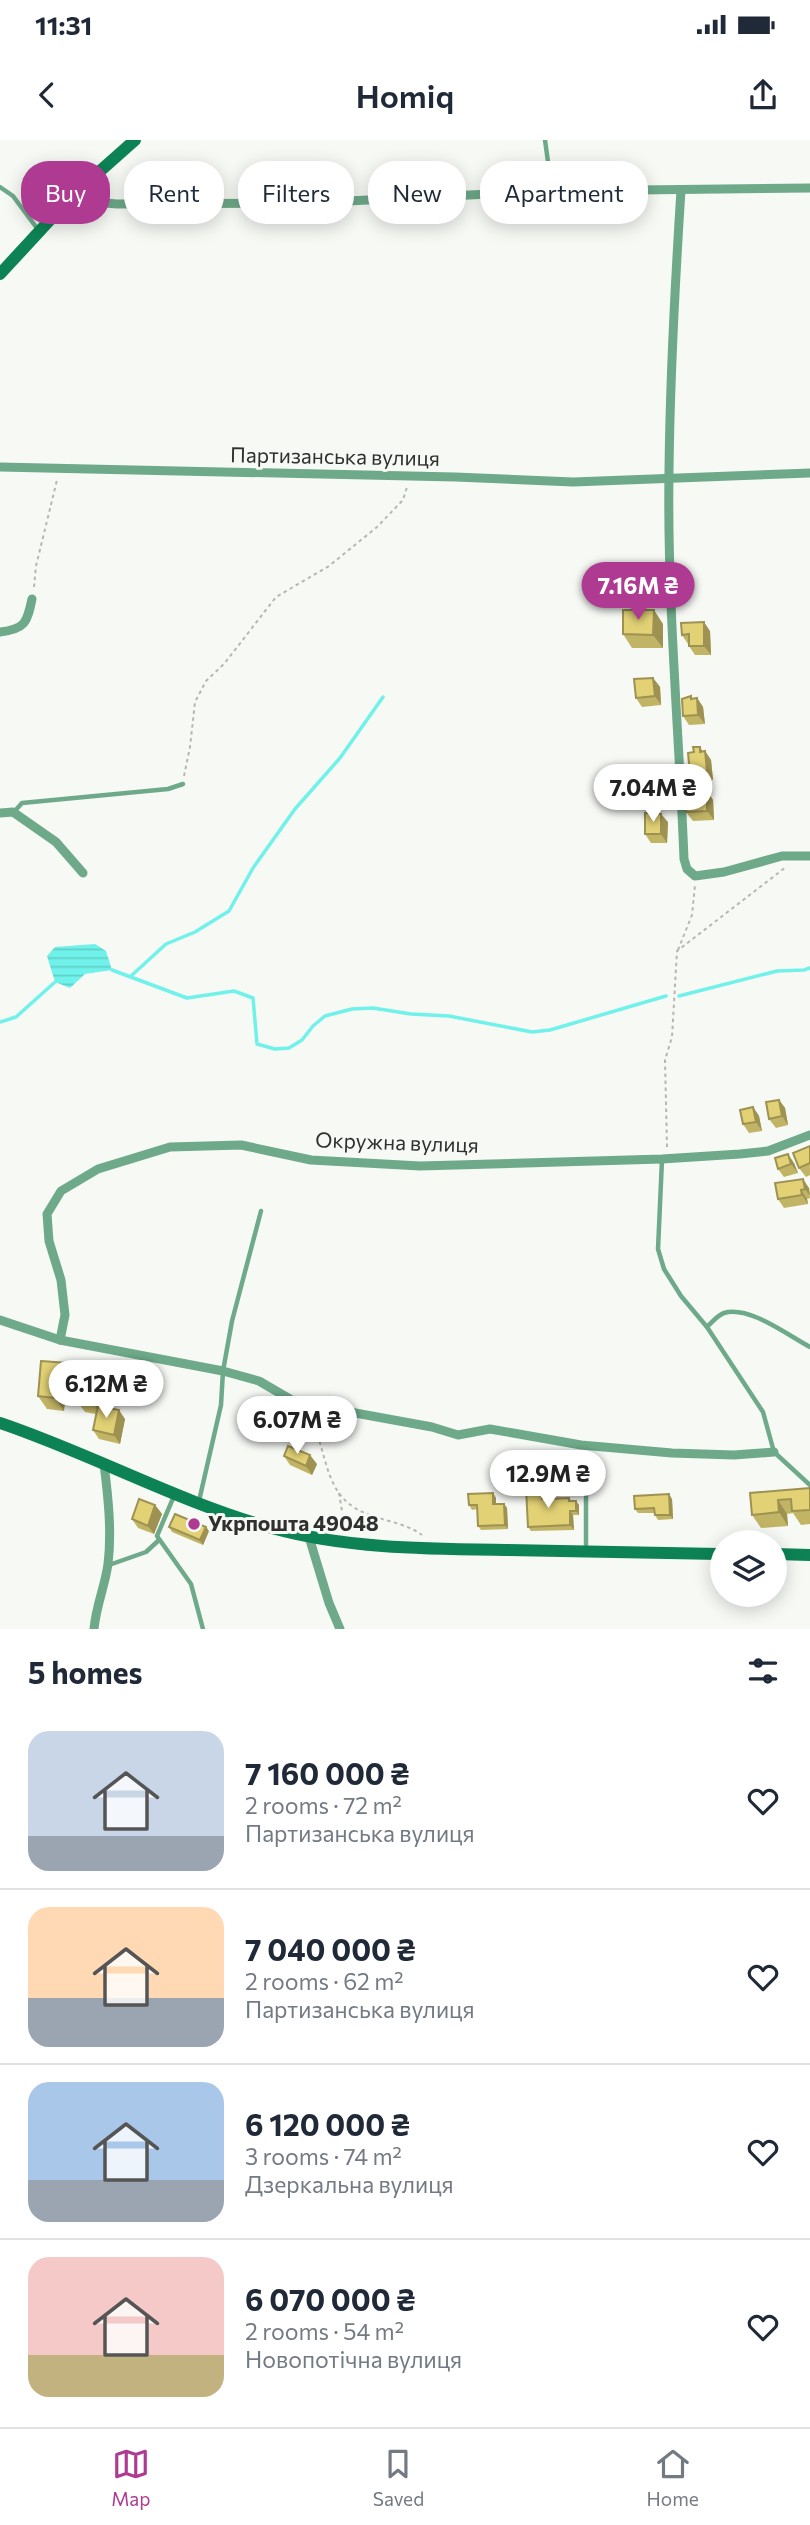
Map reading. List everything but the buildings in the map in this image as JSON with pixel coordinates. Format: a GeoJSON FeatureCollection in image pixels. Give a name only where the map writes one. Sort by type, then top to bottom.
{"type":"FeatureCollection","features":[{"type":"Feature","properties":{"kind":"street"},"geometry":{"type":"LineString","coordinates":[[110,162],[135,140]]}},
{"type":"Feature","properties":{"kind":"street"},"geometry":{"type":"LineString","coordinates":[[648,190],[810,188]]}},
{"type":"Feature","properties":{"kind":"street"},"geometry":{"type":"LineString","coordinates":[[681,190],[673,312],[669,479],[670,582],[684,859],[687,869],[695,876],[724,872],[782,856],[810,856]]}},
{"type":"Feature","properties":{"kind":"street"},"geometry":{"type":"LineString","coordinates":[[110,203],[253,204],[480,194]]}},
{"type":"Feature","properties":{"kind":"street"},"geometry":{"type":"LineString","coordinates":[[0,274],[46,224]]}},
{"type":"Feature","properties":{"kind":"street","name":"Партизанська вулиця"},"geometry":{"type":"LineString","coordinates":[[0,467],[573,482],[810,473]]}},
{"type":"Feature","properties":{"kind":"street"},"geometry":{"type":"LineString","coordinates":[[0,632],[22,626],[28,619],[32,599]]}},
{"type":"Feature","properties":{"kind":"street"},"geometry":{"type":"LineString","coordinates":[[0,813],[13,812],[56,842],[83,873]]}},
{"type":"Feature","properties":{"kind":"street","name":"Окружна вулиця"},"geometry":{"type":"LineString","coordinates":[[60,1340],[65,1315],[61,1280],[49,1241],[47,1214],[61,1191],[98,1169],[170,1147],[241,1145],[311,1160],[420,1166],[665,1159],[768,1151],[810,1135]]}},
{"type":"Feature","properties":{"kind":"street"},"geometry":{"type":"LineString","coordinates":[[0,1320],[60,1340],[223,1371],[258,1381],[295,1402],[432,1427],[458,1435],[490,1429],[581,1445],[672,1453],[734,1455],[774,1452]]}},
{"type":"Feature","properties":{"kind":"street"},"geometry":{"type":"LineString","coordinates":[[0,1423],[198,1505],[273,1529],[309,1537],[429,1548],[710,1554]]}},
{"type":"Feature","properties":{"kind":"street"},"geometry":{"type":"LineString","coordinates":[[94,1629],[96,1608],[108,1565],[108,1500],[104,1464]]}},
{"type":"Feature","properties":{"kind":"street"},"geometry":{"type":"LineString","coordinates":[[309,1537],[329,1603],[340,1629]]}},
{"type":"Feature","properties":{"kind":"street"},"geometry":{"type":"LineString","coordinates":[[787,1555],[810,1555]]}},
{"type":"Feature","properties":{"kind":"lane"},"geometry":{"type":"LineString","coordinates":[[545,140],[548,161]]}},
{"type":"Feature","properties":{"kind":"lane"},"geometry":{"type":"LineString","coordinates":[[0,187],[13,196],[39,231]]}},
{"type":"Feature","properties":{"kind":"lane"},"geometry":{"type":"LineString","coordinates":[[13,812],[22,803],[168,789],[183,784]]}},
{"type":"Feature","properties":{"kind":"lane"},"geometry":{"type":"LineString","coordinates":[[665,1159],[658,1249],[664,1269],[681,1296],[707,1326],[763,1412],[774,1452],[810,1485]]}},
{"type":"Feature","properties":{"kind":"lane"},"geometry":{"type":"LineString","coordinates":[[198,1505],[221,1405],[223,1371],[232,1321],[261,1211]]}},
{"type":"Feature","properties":{"kind":"lane"},"geometry":{"type":"LineString","coordinates":[[707,1326],[722,1313],[735,1312],[757,1317],[810,1347]]}},
{"type":"Feature","properties":{"kind":"lane"},"geometry":{"type":"LineString","coordinates":[[586,1481],[586,1552]]}},
{"type":"Feature","properties":{"kind":"lane"},"geometry":{"type":"LineString","coordinates":[[175,1495],[157,1536],[191,1584],[202,1629]]}},
{"type":"Feature","properties":{"kind":"lane"},"geometry":{"type":"LineString","coordinates":[[108,1565],[146,1552],[159,1540]]}},
{"type":"Feature","properties":{"kind":"path"},"geometry":{"type":"LineString","coordinates":[[32,599],[36,566],[60,468]]}},
{"type":"Feature","properties":{"kind":"path"},"geometry":{"type":"LineString","coordinates":[[183,784],[195,702],[206,681],[224,664],[276,597],[329,566],[377,527],[403,500],[410,476]]}},
{"type":"Feature","properties":{"kind":"path"},"geometry":{"type":"LineString","coordinates":[[677,951],[783,870],[796,856]]}},
{"type":"Feature","properties":{"kind":"path"},"geometry":{"type":"LineString","coordinates":[[665,1159],[664,1060],[672,1037],[677,951],[692,915],[695,876]]}},
{"type":"Feature","properties":{"kind":"path"},"geometry":{"type":"LineString","coordinates":[[295,1402],[317,1429],[332,1485],[349,1504],[363,1513],[422,1533],[429,1548]]}},
{"type":"Feature","properties":{"kind":"path"},"geometry":{"type":"LineString","coordinates":[[339,1492],[346,1542]]}},
{"type":"Feature","properties":{"kind":"water"},"geometry":{"type":"Polygon","coordinates":[[[95,944],[106,951],[112,970],[85,974],[70,988],[55,982],[47,956],[55,947],[95,944]]]}},
{"type":"Feature","properties":{"kind":"waterway"},"geometry":{"type":"LineString","coordinates":[[131,976],[166,944],[195,932],[229,911],[253,868],[295,809],[340,758],[383,697]]}},
{"type":"Feature","properties":{"kind":"waterway"},"geometry":{"type":"LineString","coordinates":[[679,996],[777,971],[810,968]]}},
{"type":"Feature","properties":{"kind":"waterway"},"geometry":{"type":"LineString","coordinates":[[112,970],[187,998],[234,991],[253,998],[257,1044],[275,1049],[289,1048],[302,1040],[325,1016],[352,1009],[373,1008],[449,1016],[532,1032],[550,1030],[666,996]]}},
{"type":"Feature","properties":{"kind":"waterway"},"geometry":{"type":"LineString","coordinates":[[0,1022],[16,1017],[55,982]]}},
{"type":"Feature","properties":{"kind":"place","name":"Укрпошта 49048"},"geometry":{"type":"Point","coordinates":[194,1524]}}]}
